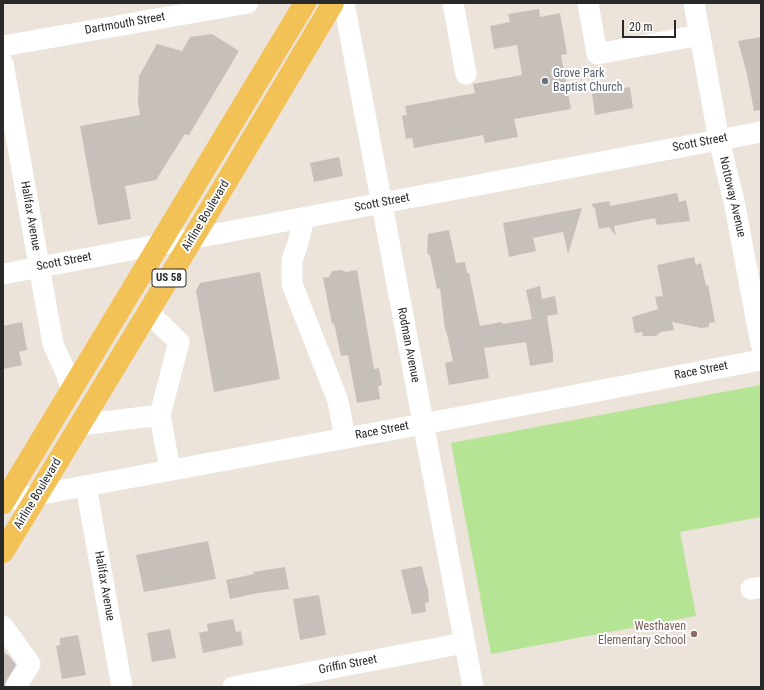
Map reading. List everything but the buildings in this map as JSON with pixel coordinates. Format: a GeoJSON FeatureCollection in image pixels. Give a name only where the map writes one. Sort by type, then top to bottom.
{"type":"FeatureCollection","features":[{"type":"Feature","properties":{"kind":"main road","name":"Airline Boulevard"},"geometry":{"type":"LineString","coordinates":[[3,501],[305,3]]}},
{"type":"Feature","properties":{"kind":"main road","name":"Airline Boulevard"},"geometry":{"type":"LineString","coordinates":[[3,552],[193,238],[332,3]]}},
{"type":"Feature","properties":{"kind":"street","name":"Dartmouth Street"},"geometry":{"type":"LineString","coordinates":[[3,46],[248,3]]}},
{"type":"Feature","properties":{"kind":"street","name":"Rodman Avenue"},"geometry":{"type":"LineString","coordinates":[[344,3],[473,687]]}},
{"type":"Feature","properties":{"kind":"street"},"geometry":{"type":"LineString","coordinates":[[453,3],[466,74]]}},
{"type":"Feature","properties":{"kind":"street"},"geometry":{"type":"LineString","coordinates":[[588,3],[597,54],[700,35]]}},
{"type":"Feature","properties":{"kind":"street","name":"Nottoway Avenue"},"geometry":{"type":"LineString","coordinates":[[694,3],[719,140],[734,201],[761,344]]}},
{"type":"Feature","properties":{"kind":"street","name":"Halifax Avenue"},"geometry":{"type":"LineString","coordinates":[[3,63],[53,344],[67,375],[71,390]]}},
{"type":"Feature","properties":{"kind":"street","name":"Scott Street"},"geometry":{"type":"LineString","coordinates":[[3,274],[761,132]]}},
{"type":"Feature","properties":{"kind":"street"},"geometry":{"type":"LineString","coordinates":[[304,218],[292,260],[292,284],[338,401],[345,438]]}},
{"type":"Feature","properties":{"kind":"street"},"geometry":{"type":"LineString","coordinates":[[148,312],[178,342],[160,415],[170,470]]}},
{"type":"Feature","properties":{"kind":"street","name":"Race Street"},"geometry":{"type":"LineString","coordinates":[[3,501],[761,360]]}},
{"type":"Feature","properties":{"kind":"street"},"geometry":{"type":"LineString","coordinates":[[80,425],[160,415]]}},
{"type":"Feature","properties":{"kind":"street","name":"Halifax Avenue"},"geometry":{"type":"LineString","coordinates":[[86,486],[122,687]]}},
{"type":"Feature","properties":{"kind":"street"},"geometry":{"type":"LineString","coordinates":[[3,626],[30,664],[16,687]]}},
{"type":"Feature","properties":{"kind":"street","name":"Griffin Street"},"geometry":{"type":"LineString","coordinates":[[232,687],[464,643]]}},
{"type":"Feature","properties":{"kind":"green space"},"geometry":{"type":"Polygon","coordinates":[[[761,385],[761,517],[680,532],[696,616],[491,654],[451,443],[761,385]]]}},
{"type":"Feature","properties":{"kind":"place","name":"Grove Park Baptist Church"},"geometry":{"type":"Point","coordinates":[545,81]}},
{"type":"Feature","properties":{"kind":"place","name":"Westhaven Elementary School"},"geometry":{"type":"Point","coordinates":[694,634]}}]}
